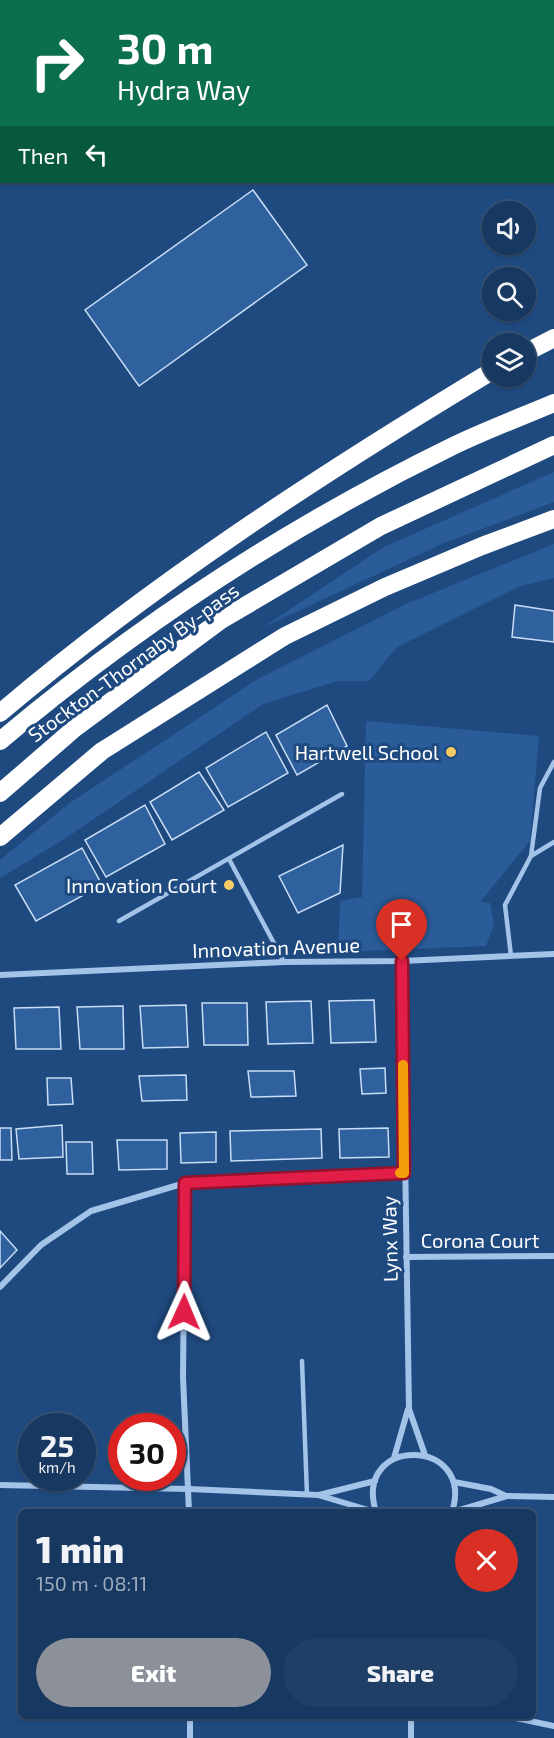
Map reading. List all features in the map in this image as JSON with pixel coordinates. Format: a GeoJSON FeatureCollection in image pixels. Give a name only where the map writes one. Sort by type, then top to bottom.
{"type":"FeatureCollection","features":[{"type":"Feature","properties":{"kind":"highway"},"geometry":{"type":"LineString","coordinates":[[536,347],[554,338]]}},
{"type":"Feature","properties":{"kind":"highway"},"geometry":{"type":"LineString","coordinates":[[0,713],[48,672],[230,538],[379,439],[482,377]]}},
{"type":"Feature","properties":{"kind":"highway","name":"Stockton-Thornaby By-pass"},"geometry":{"type":"LineString","coordinates":[[0,741],[50,699],[205,587],[357,496],[454,445],[554,403]]}},
{"type":"Feature","properties":{"kind":"highway","name":"Stockton-Thornaby By-pass"},"geometry":{"type":"LineString","coordinates":[[0,793],[75,728],[221,620],[381,526],[554,445]]}},
{"type":"Feature","properties":{"kind":"highway"},"geometry":{"type":"LineString","coordinates":[[0,837],[102,751],[285,636],[385,587],[554,519]]}},
{"type":"Feature","properties":{"kind":"street","name":"Innovation Avenue"},"geometry":{"type":"LineString","coordinates":[[0,975],[284,962],[402,961],[554,954]]}},
{"type":"Feature","properties":{"kind":"street","name":"Lynx Way"},"geometry":{"type":"LineString","coordinates":[[402,961],[409,1409],[425,1455]]}},
{"type":"Feature","properties":{"kind":"street"},"geometry":{"type":"LineString","coordinates":[[0,1287],[41,1245],[91,1211],[185,1183],[404,1173]]}},
{"type":"Feature","properties":{"kind":"street"},"geometry":{"type":"LineString","coordinates":[[185,1183],[183,1377],[189,1509]]}},
{"type":"Feature","properties":{"kind":"street","name":"Corona Court"},"geometry":{"type":"LineString","coordinates":[[406,1257],[554,1256]]}},
{"type":"Feature","properties":{"kind":"street","name":"Lynx Way"},"geometry":{"type":"LineString","coordinates":[[394,1458],[409,1409]]}},
{"type":"Feature","properties":{"kind":"street"},"geometry":{"type":"LineString","coordinates":[[375,1509],[372,1491],[379,1472],[394,1458],[404,1455],[425,1455],[443,1465],[454,1482],[454,1509]]}},
{"type":"Feature","properties":{"kind":"street"},"geometry":{"type":"LineString","coordinates":[[0,1485],[189,1489],[318,1495],[375,1480]]}},
{"type":"Feature","properties":{"kind":"street"},"geometry":{"type":"LineString","coordinates":[[454,1482],[491,1489],[507,1496]]}},
{"type":"Feature","properties":{"kind":"street"},"geometry":{"type":"LineString","coordinates":[[318,1495],[365,1509]]}},
{"type":"Feature","properties":{"kind":"street"},"geometry":{"type":"LineString","coordinates":[[463,1509],[507,1496],[554,1497]]}},
{"type":"Feature","properties":{"kind":"street"},"geometry":{"type":"LineString","coordinates":[[189,1719],[190,1738]]}},
{"type":"Feature","properties":{"kind":"street"},"geometry":{"type":"LineString","coordinates":[[411,1719],[411,1738]]}},
{"type":"Feature","properties":{"kind":"street"},"geometry":{"type":"LineString","coordinates":[[520,1719],[554,1726]]}},
{"type":"Feature","properties":{"kind":"lane"},"geometry":{"type":"LineString","coordinates":[[511,956],[505,905],[531,856],[540,788],[554,762]]}},
{"type":"Feature","properties":{"kind":"lane"},"geometry":{"type":"LineString","coordinates":[[119,921],[342,794]]}},
{"type":"Feature","properties":{"kind":"lane"},"geometry":{"type":"LineString","coordinates":[[531,856],[554,842]]}},
{"type":"Feature","properties":{"kind":"lane"},"geometry":{"type":"LineString","coordinates":[[229,859],[284,962]]}},
{"type":"Feature","properties":{"kind":"lane"},"geometry":{"type":"LineString","coordinates":[[302,1361],[307,1495]]}},
{"type":"Feature","properties":{"kind":"shaded area"},"geometry":{"type":"Polygon","coordinates":[[[554,472],[554,502],[444,543],[262,628],[384,547],[554,472]]]}},
{"type":"Feature","properties":{"kind":"shaded area"},"geometry":{"type":"Polygon","coordinates":[[[554,544],[554,578],[520,586],[397,647],[369,681],[338,681],[263,704],[66,838],[0,878],[0,860],[71,802],[258,679],[406,604],[554,544]]]}},
{"type":"Feature","properties":{"kind":"shaded area"},"geometry":{"type":"Polygon","coordinates":[[[366,721],[539,736],[530,841],[480,902],[490,903],[494,924],[486,946],[338,952],[340,901],[362,897],[366,721]]]}},
{"type":"Feature","properties":{"kind":"building"},"geometry":{"type":"Polygon","coordinates":[[[253,190],[307,265],[139,386],[85,310],[253,190]]]}},
{"type":"Feature","properties":{"kind":"building"},"geometry":{"type":"Polygon","coordinates":[[[515,605],[554,611],[554,642],[512,637],[515,605]]]}},
{"type":"Feature","properties":{"kind":"building"},"geometry":{"type":"Polygon","coordinates":[[[327,705],[347,746],[297,775],[276,735],[327,705]]]}},
{"type":"Feature","properties":{"kind":"building"},"geometry":{"type":"Polygon","coordinates":[[[266,732],[288,773],[228,807],[206,768],[266,732]]]}},
{"type":"Feature","properties":{"kind":"building"},"geometry":{"type":"Polygon","coordinates":[[[199,772],[224,810],[172,840],[150,802],[199,772]]]}},
{"type":"Feature","properties":{"kind":"building"},"geometry":{"type":"Polygon","coordinates":[[[145,805],[165,844],[106,877],[85,840],[145,805]]]}},
{"type":"Feature","properties":{"kind":"building"},"geometry":{"type":"Polygon","coordinates":[[[343,845],[340,893],[298,913],[279,876],[343,845]]]}},
{"type":"Feature","properties":{"kind":"building"},"geometry":{"type":"Polygon","coordinates":[[[82,848],[102,885],[36,921],[15,885],[82,848]]]}},
{"type":"Feature","properties":{"kind":"building"},"geometry":{"type":"Polygon","coordinates":[[[374,1000],[376,1042],[331,1043],[329,1001],[374,1000]]]}},
{"type":"Feature","properties":{"kind":"building"},"geometry":{"type":"Polygon","coordinates":[[[311,1001],[313,1043],[268,1044],[266,1002],[311,1001]]]}},
{"type":"Feature","properties":{"kind":"building"},"geometry":{"type":"Polygon","coordinates":[[[202,1003],[247,1003],[248,1045],[204,1045],[202,1003]]]}},
{"type":"Feature","properties":{"kind":"building"},"geometry":{"type":"Polygon","coordinates":[[[186,1005],[188,1047],[143,1048],[140,1006],[186,1005]]]}},
{"type":"Feature","properties":{"kind":"building"},"geometry":{"type":"Polygon","coordinates":[[[123,1006],[124,1049],[80,1049],[77,1007],[123,1006]]]}},
{"type":"Feature","properties":{"kind":"building"},"geometry":{"type":"Polygon","coordinates":[[[59,1007],[61,1049],[16,1049],[14,1008],[59,1007]]]}},
{"type":"Feature","properties":{"kind":"building"},"geometry":{"type":"Polygon","coordinates":[[[385,1068],[386,1093],[362,1094],[360,1069],[385,1068]]]}},
{"type":"Feature","properties":{"kind":"building"},"geometry":{"type":"Polygon","coordinates":[[[248,1071],[294,1071],[296,1096],[251,1097],[248,1071]]]}},
{"type":"Feature","properties":{"kind":"building"},"geometry":{"type":"Polygon","coordinates":[[[186,1075],[187,1100],[142,1101],[139,1076],[186,1075]]]}},
{"type":"Feature","properties":{"kind":"building"},"geometry":{"type":"Polygon","coordinates":[[[47,1078],[71,1078],[73,1104],[48,1105],[47,1078]]]}},
{"type":"Feature","properties":{"kind":"building"},"geometry":{"type":"Polygon","coordinates":[[[62,1125],[63,1157],[19,1159],[16,1129],[62,1125]]]}},
{"type":"Feature","properties":{"kind":"building"},"geometry":{"type":"Polygon","coordinates":[[[0,1128],[11,1128],[12,1160],[0,1160],[0,1128]]]}},
{"type":"Feature","properties":{"kind":"building"},"geometry":{"type":"Polygon","coordinates":[[[388,1128],[389,1157],[340,1158],[339,1129],[388,1128]]]}},
{"type":"Feature","properties":{"kind":"building"},"geometry":{"type":"Polygon","coordinates":[[[321,1129],[322,1158],[231,1161],[230,1131],[321,1129]]]}},
{"type":"Feature","properties":{"kind":"building"},"geometry":{"type":"Polygon","coordinates":[[[216,1132],[216,1162],[181,1163],[180,1133],[216,1132]]]}},
{"type":"Feature","properties":{"kind":"building"},"geometry":{"type":"Polygon","coordinates":[[[117,1140],[167,1140],[167,1169],[119,1170],[117,1140]]]}},
{"type":"Feature","properties":{"kind":"building"},"geometry":{"type":"Polygon","coordinates":[[[66,1142],[92,1142],[93,1174],[67,1174],[66,1142]]]}},
{"type":"Feature","properties":{"kind":"building"},"geometry":{"type":"Polygon","coordinates":[[[0,1231],[17,1250],[0,1268],[0,1231]]]}},
{"type":"Feature","properties":{"kind":"slow traffic"},"geometry":{"type":"LineString","coordinates":[[400,1173],[404,1173],[403,1065]]}},
{"type":"Feature","properties":{"kind":"place","name":"Hartwell School"},"geometry":{"type":"Point","coordinates":[451,752]}},
{"type":"Feature","properties":{"kind":"place","name":"Innovation Court"},"geometry":{"type":"Point","coordinates":[229,885]}},
{"type":"Feature","properties":{"kind":"route"},"geometry":{"type":"LineString","coordinates":[[184,1312],[185,1183],[404,1173],[402,961]]}}]}
